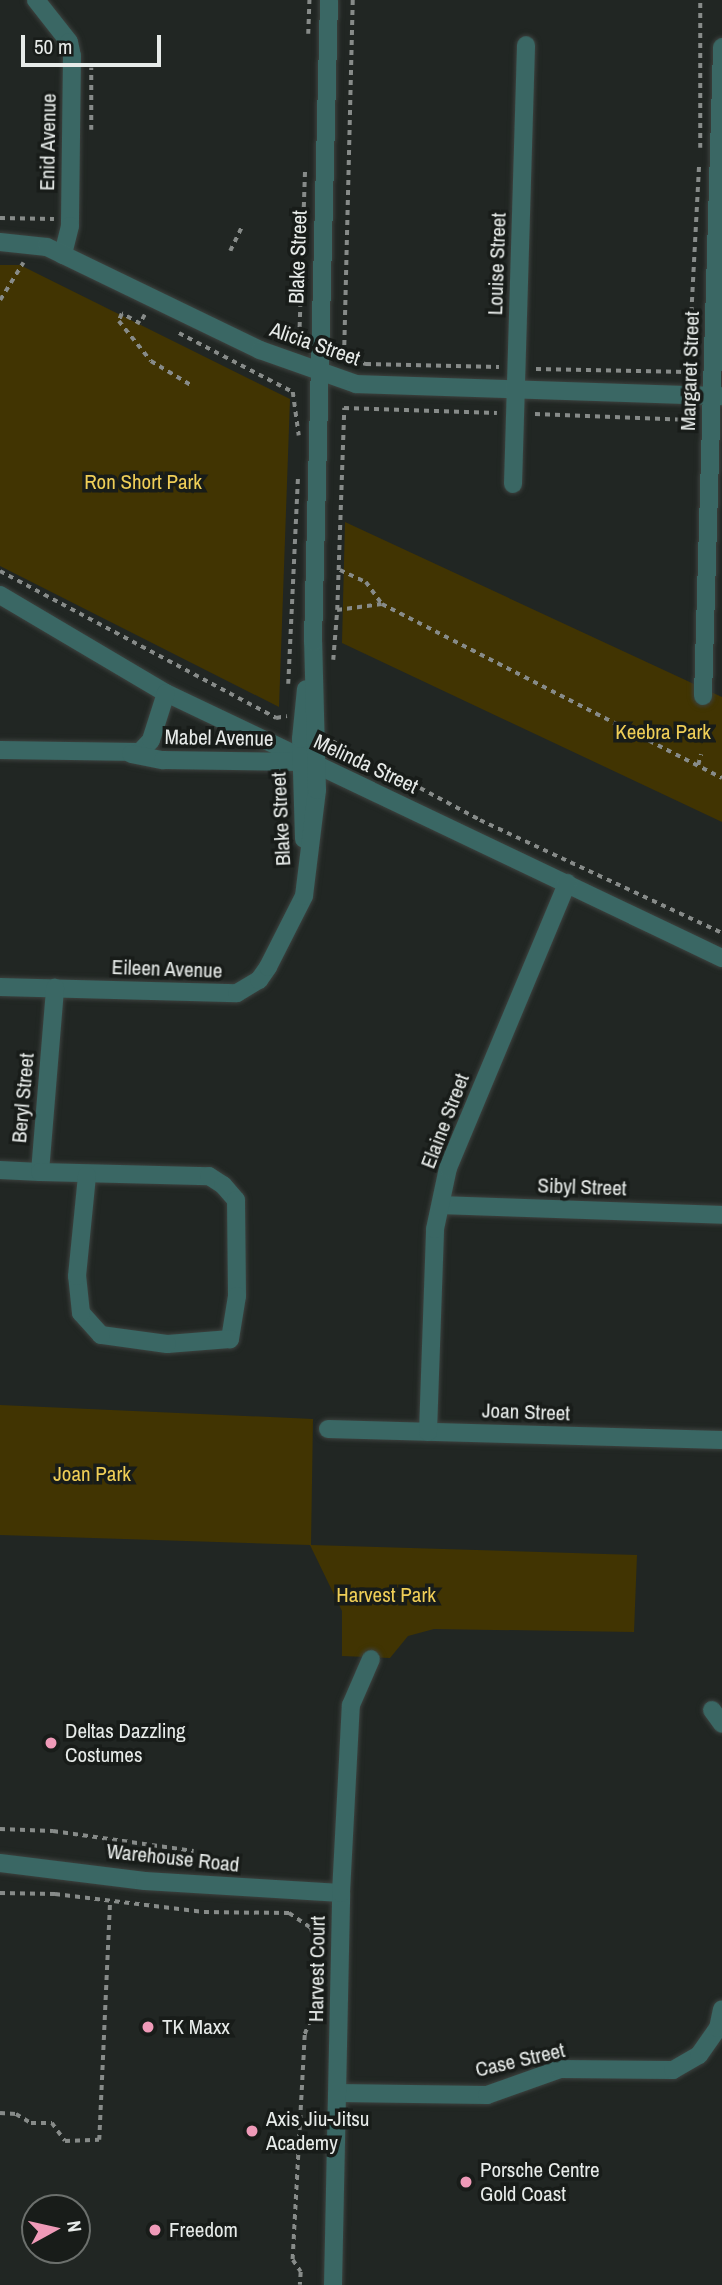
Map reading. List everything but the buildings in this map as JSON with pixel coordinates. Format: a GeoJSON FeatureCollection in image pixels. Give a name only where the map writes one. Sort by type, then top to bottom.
{"type":"FeatureCollection","features":[{"type":"Feature","properties":{"kind":"street","name":"Enid Avenue"},"geometry":{"type":"LineString","coordinates":[[36,0],[69,42],[72,57],[70,226],[63,255]]}},
{"type":"Feature","properties":{"kind":"street","name":"Blake Street"},"geometry":{"type":"LineString","coordinates":[[307,881],[307,762],[313,642],[328,0]]}},
{"type":"Feature","properties":{"kind":"street","name":"Louise Street"},"geometry":{"type":"LineString","coordinates":[[513,484],[526,45]]}},
{"type":"Feature","properties":{"kind":"street","name":"Margaret Street"},"geometry":{"type":"LineString","coordinates":[[703,696],[717,396],[722,47]]}},
{"type":"Feature","properties":{"kind":"street","name":"Alicia Street"},"geometry":{"type":"LineString","coordinates":[[0,242],[24,242],[63,255],[318,373],[356,384],[717,396]]}},
{"type":"Feature","properties":{"kind":"street","name":"Melinda Street"},"geometry":{"type":"LineString","coordinates":[[0,595],[166,693],[722,958]]}},
{"type":"Feature","properties":{"kind":"street","name":"Mabel Avenue"},"geometry":{"type":"LineString","coordinates":[[131,754],[149,743],[166,693]]}},
{"type":"Feature","properties":{"kind":"street","name":"Mabel Avenue"},"geometry":{"type":"LineString","coordinates":[[0,750],[131,754],[163,760],[307,762]]}},
{"type":"Feature","properties":{"kind":"street","name":"Eileen Avenue"},"geometry":{"type":"LineString","coordinates":[[0,987],[237,993],[259,980],[268,967],[304,896],[307,881]]}},
{"type":"Feature","properties":{"kind":"street","name":"Elaine Street"},"geometry":{"type":"LineString","coordinates":[[428,1432],[435,1229],[448,1168],[567,883]]}},
{"type":"Feature","properties":{"kind":"street","name":"Beryl Street"},"geometry":{"type":"LineString","coordinates":[[0,1170],[40,1172],[55,988]]}},
{"type":"Feature","properties":{"kind":"street"},"geometry":{"type":"LineString","coordinates":[[40,1172],[209,1176],[223,1185],[236,1200],[237,1296],[229,1339],[167,1344],[101,1335],[81,1313],[77,1276],[87,1175]]}},
{"type":"Feature","properties":{"kind":"street","name":"Sibyl Street"},"geometry":{"type":"LineString","coordinates":[[441,1205],[722,1215]]}},
{"type":"Feature","properties":{"kind":"street","name":"Joan Street"},"geometry":{"type":"LineString","coordinates":[[328,1429],[722,1440]]}},
{"type":"Feature","properties":{"kind":"street","name":"Harvest Court"},"geometry":{"type":"LineString","coordinates":[[333,2285],[341,1892],[351,1705],[371,1658]]}},
{"type":"Feature","properties":{"kind":"street","name":"Warehouse Road"},"geometry":{"type":"LineString","coordinates":[[0,1863],[145,1881],[341,1892]]}},
{"type":"Feature","properties":{"kind":"street","name":"Case Street"},"geometry":{"type":"LineString","coordinates":[[337,2093],[487,2095],[560,2069],[674,2070],[699,2055],[718,2028],[722,2009]]}},
{"type":"Feature","properties":{"kind":"path"},"geometry":{"type":"LineString","coordinates":[[308,46],[309,0]]}},
{"type":"Feature","properties":{"kind":"path"},"geometry":{"type":"LineString","coordinates":[[354,0],[344,359],[366,364],[499,368]]}},
{"type":"Feature","properties":{"kind":"path"},"geometry":{"type":"LineString","coordinates":[[536,369],[688,372],[700,158],[700,0]]}},
{"type":"Feature","properties":{"kind":"path"},"geometry":{"type":"LineString","coordinates":[[299,337],[306,156]]}},
{"type":"Feature","properties":{"kind":"path"},"geometry":{"type":"LineString","coordinates":[[0,218],[55,219],[56,205]]}},
{"type":"Feature","properties":{"kind":"path"},"geometry":{"type":"LineString","coordinates":[[230,251],[241,228]]}},
{"type":"Feature","properties":{"kind":"path"},"geometry":{"type":"LineString","coordinates":[[12,261],[35,262]]}},
{"type":"Feature","properties":{"kind":"path"},"geometry":{"type":"LineString","coordinates":[[0,300],[24,261]]}},
{"type":"Feature","properties":{"kind":"path"},"geometry":{"type":"LineString","coordinates":[[134,310],[157,322]]}},
{"type":"Feature","properties":{"kind":"path"},"geometry":{"type":"LineString","coordinates":[[145,316],[141,324],[122,314],[118,321],[151,362],[191,385]]}},
{"type":"Feature","properties":{"kind":"path"},"geometry":{"type":"LineString","coordinates":[[169,328],[293,392],[299,439]]}},
{"type":"Feature","properties":{"kind":"path"},"geometry":{"type":"LineString","coordinates":[[332,666],[340,570],[344,408],[499,413]]}},
{"type":"Feature","properties":{"kind":"path"},"geometry":{"type":"LineString","coordinates":[[535,414],[691,420]]}},
{"type":"Feature","properties":{"kind":"path"},"geometry":{"type":"LineString","coordinates":[[288,691],[299,465]]}},
{"type":"Feature","properties":{"kind":"path"},"geometry":{"type":"LineString","coordinates":[[340,570],[366,582],[382,604],[722,778]]}},
{"type":"Feature","properties":{"kind":"path"},"geometry":{"type":"LineString","coordinates":[[0,571],[276,718],[287,716],[288,703]]}},
{"type":"Feature","properties":{"kind":"path"},"geometry":{"type":"LineString","coordinates":[[337,610],[382,604]]}},
{"type":"Feature","properties":{"kind":"path"},"geometry":{"type":"LineString","coordinates":[[329,732],[342,748],[480,820],[722,933]]}},
{"type":"Feature","properties":{"kind":"path"},"geometry":{"type":"LineString","coordinates":[[698,765],[701,754]]}},
{"type":"Feature","properties":{"kind":"path"},"geometry":{"type":"LineString","coordinates":[[0,1829],[53,1831],[194,1851]]}},
{"type":"Feature","properties":{"kind":"path"},"geometry":{"type":"LineString","coordinates":[[0,1893],[110,1901],[204,1912],[289,1913],[311,1928],[316,1945],[314,2011],[305,2035],[293,2248],[300,2285]]}},
{"type":"Feature","properties":{"kind":"path"},"geometry":{"type":"LineString","coordinates":[[0,2113],[16,2114],[31,2123],[52,2123],[65,2141],[99,2140],[110,1901]]}},
{"type":"Feature","properties":{"kind":"green space","name":"Ron Short Park"},"geometry":{"type":"Polygon","coordinates":[[[0,265],[20,265],[290,399],[279,707],[0,566],[0,265]]]}},
{"type":"Feature","properties":{"kind":"green space","name":"Keebra Park"},"geometry":{"type":"Polygon","coordinates":[[[345,522],[722,697],[722,822],[342,643],[345,522]]]}},
{"type":"Feature","properties":{"kind":"green space","name":"Joan Park"},"geometry":{"type":"Polygon","coordinates":[[[0,1405],[313,1419],[311,1545],[637,1555],[634,1632],[434,1629],[408,1636],[390,1658],[342,1656],[342,1611],[310,1545],[0,1535],[0,1405]]]}},
{"type":"Feature","properties":{"kind":"place","name":"Deltas Dazzling Costumes"},"geometry":{"type":"Point","coordinates":[51,1743]}},
{"type":"Feature","properties":{"kind":"place","name":"TK Maxx"},"geometry":{"type":"Point","coordinates":[148,2027]}},
{"type":"Feature","properties":{"kind":"place","name":"Axis Jiu-Jitsu Academy"},"geometry":{"type":"Point","coordinates":[252,2131]}},
{"type":"Feature","properties":{"kind":"place","name":"Porsche Centre Gold Coast"},"geometry":{"type":"Point","coordinates":[466,2182]}},
{"type":"Feature","properties":{"kind":"place","name":"Freedom"},"geometry":{"type":"Point","coordinates":[155,2230]}},
{"type":"Feature","properties":{"kind":"park label","name":"Harvest Park"},"geometry":{"type":"Point","coordinates":[386,1595]}}]}
